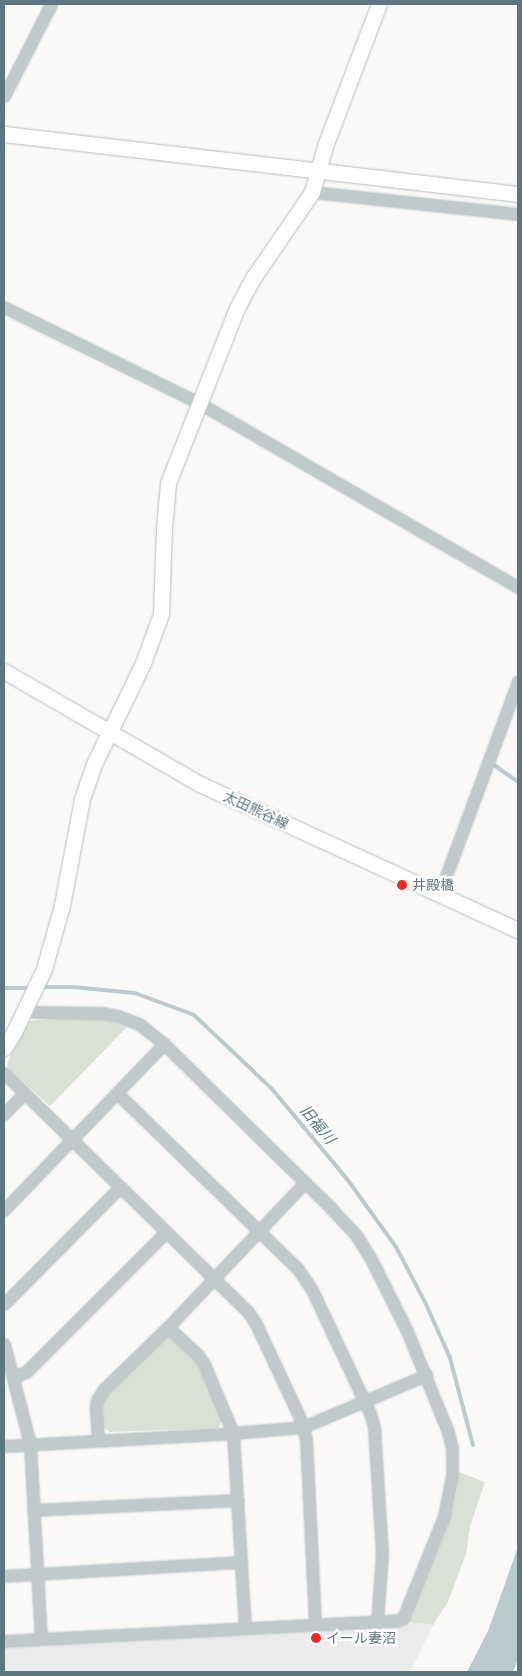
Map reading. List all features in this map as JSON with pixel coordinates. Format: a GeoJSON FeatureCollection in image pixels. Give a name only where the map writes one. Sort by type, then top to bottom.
{"type":"FeatureCollection","features":[{"type":"Feature","properties":{"kind":"street"},"geometry":{"type":"LineString","coordinates":[[4,96],[51,4]]}},
{"type":"Feature","properties":{"kind":"street"},"geometry":{"type":"LineString","coordinates":[[4,1048],[44,968],[62,905],[82,799],[95,762],[143,663],[161,614],[164,528],[168,483],[236,308],[253,278],[312,192],[317,172],[379,4]]}},
{"type":"Feature","properties":{"kind":"street"},"geometry":{"type":"LineString","coordinates":[[4,134],[518,194]]}},
{"type":"Feature","properties":{"kind":"street"},"geometry":{"type":"LineString","coordinates":[[312,192],[518,214]]}},
{"type":"Feature","properties":{"kind":"street"},"geometry":{"type":"LineString","coordinates":[[4,307],[199,402],[518,587]]}},
{"type":"Feature","properties":{"kind":"street","name":"太田熊谷線"},"geometry":{"type":"LineString","coordinates":[[4,671],[200,784],[518,930]]}},
{"type":"Feature","properties":{"kind":"street"},"geometry":{"type":"LineString","coordinates":[[439,894],[518,681]]}},
{"type":"Feature","properties":{"kind":"street"},"geometry":{"type":"LineString","coordinates":[[4,1641],[377,1623],[391,1622],[402,1618],[449,1501],[452,1476],[452,1448],[448,1432],[426,1375],[371,1259],[350,1229],[305,1182],[164,1044],[139,1024],[118,1016],[76,1011],[36,1012],[27,1005]]}},
{"type":"Feature","properties":{"kind":"street"},"geometry":{"type":"LineString","coordinates":[[4,1210],[164,1044]]}},
{"type":"Feature","properties":{"kind":"street"},"geometry":{"type":"LineString","coordinates":[[4,1073],[248,1312],[255,1322],[303,1427],[306,1439],[315,1625]]}},
{"type":"Feature","properties":{"kind":"street"},"geometry":{"type":"LineString","coordinates":[[4,1114],[24,1093]]}},
{"type":"Feature","properties":{"kind":"street"},"geometry":{"type":"LineString","coordinates":[[117,1093],[298,1269],[312,1290],[370,1413],[376,1439],[382,1552],[377,1623]]}},
{"type":"Feature","properties":{"kind":"street"},"geometry":{"type":"LineString","coordinates":[[98,1439],[97,1400],[104,1389],[214,1279],[305,1182]]}},
{"type":"Feature","properties":{"kind":"street"},"geometry":{"type":"LineString","coordinates":[[4,1304],[120,1187]]}},
{"type":"Feature","properties":{"kind":"street"},"geometry":{"type":"LineString","coordinates":[[14,1377],[26,1372],[166,1232]]}},
{"type":"Feature","properties":{"kind":"street"},"geometry":{"type":"LineString","coordinates":[[168,1326],[201,1360],[233,1433],[245,1628]]}},
{"type":"Feature","properties":{"kind":"street"},"geometry":{"type":"LineString","coordinates":[[4,1344],[30,1444],[41,1639]]}},
{"type":"Feature","properties":{"kind":"street"},"geometry":{"type":"LineString","coordinates":[[4,1446],[98,1439],[233,1433],[303,1427],[365,1403],[426,1375]]}},
{"type":"Feature","properties":{"kind":"street"},"geometry":{"type":"LineString","coordinates":[[34,1510],[238,1500]]}},
{"type":"Feature","properties":{"kind":"street"},"geometry":{"type":"LineString","coordinates":[[4,1576],[241,1562]]}},
{"type":"Feature","properties":{"kind":"shaded area"},"geometry":{"type":"Polygon","coordinates":[[[85,1017],[107,1020],[127,1027],[50,1106],[10,1070],[7,1065],[10,1057],[29,1021],[85,1017]]]}},
{"type":"Feature","properties":{"kind":"shaded area"},"geometry":{"type":"Polygon","coordinates":[[[173,1336],[195,1359],[223,1420],[218,1428],[110,1432],[103,1427],[103,1403],[106,1396],[163,1338],[173,1336]]]}},
{"type":"Feature","properties":{"kind":"shaded area"},"geometry":{"type":"Polygon","coordinates":[[[459,1472],[485,1482],[470,1527],[466,1554],[448,1602],[433,1625],[408,1622],[450,1520],[457,1491],[459,1472]]]}},
{"type":"Feature","properties":{"kind":"shaded area"},"geometry":{"type":"Polygon","coordinates":[[[518,1547],[518,1659],[513,1672],[467,1672],[488,1631],[518,1547]]]}},
{"type":"Feature","properties":{"kind":"shaded area","name":"イール妻沼"},"geometry":{"type":"Polygon","coordinates":[[[408,1622],[433,1625],[410,1672],[4,1672],[4,1648],[404,1627],[408,1622]]]}},
{"type":"Feature","properties":{"kind":"waterway"},"geometry":{"type":"LineString","coordinates":[[494,765],[518,782]]}},
{"type":"Feature","properties":{"kind":"waterway","name":"旧福川"},"geometry":{"type":"LineString","coordinates":[[40,987],[73,987],[135,993],[194,1015],[272,1089],[347,1179],[396,1247],[425,1302],[450,1358],[473,1445]]}},
{"type":"Feature","properties":{"kind":"waterway","name":"旧福川"},"geometry":{"type":"LineString","coordinates":[[4,988],[31,988]]}},
{"type":"Feature","properties":{"kind":"place","name":"井殿橋"},"geometry":{"type":"Point","coordinates":[402,885]}},
{"type":"Feature","properties":{"kind":"place","name":"イール妻沼"},"geometry":{"type":"Point","coordinates":[316,1638]}}]}
